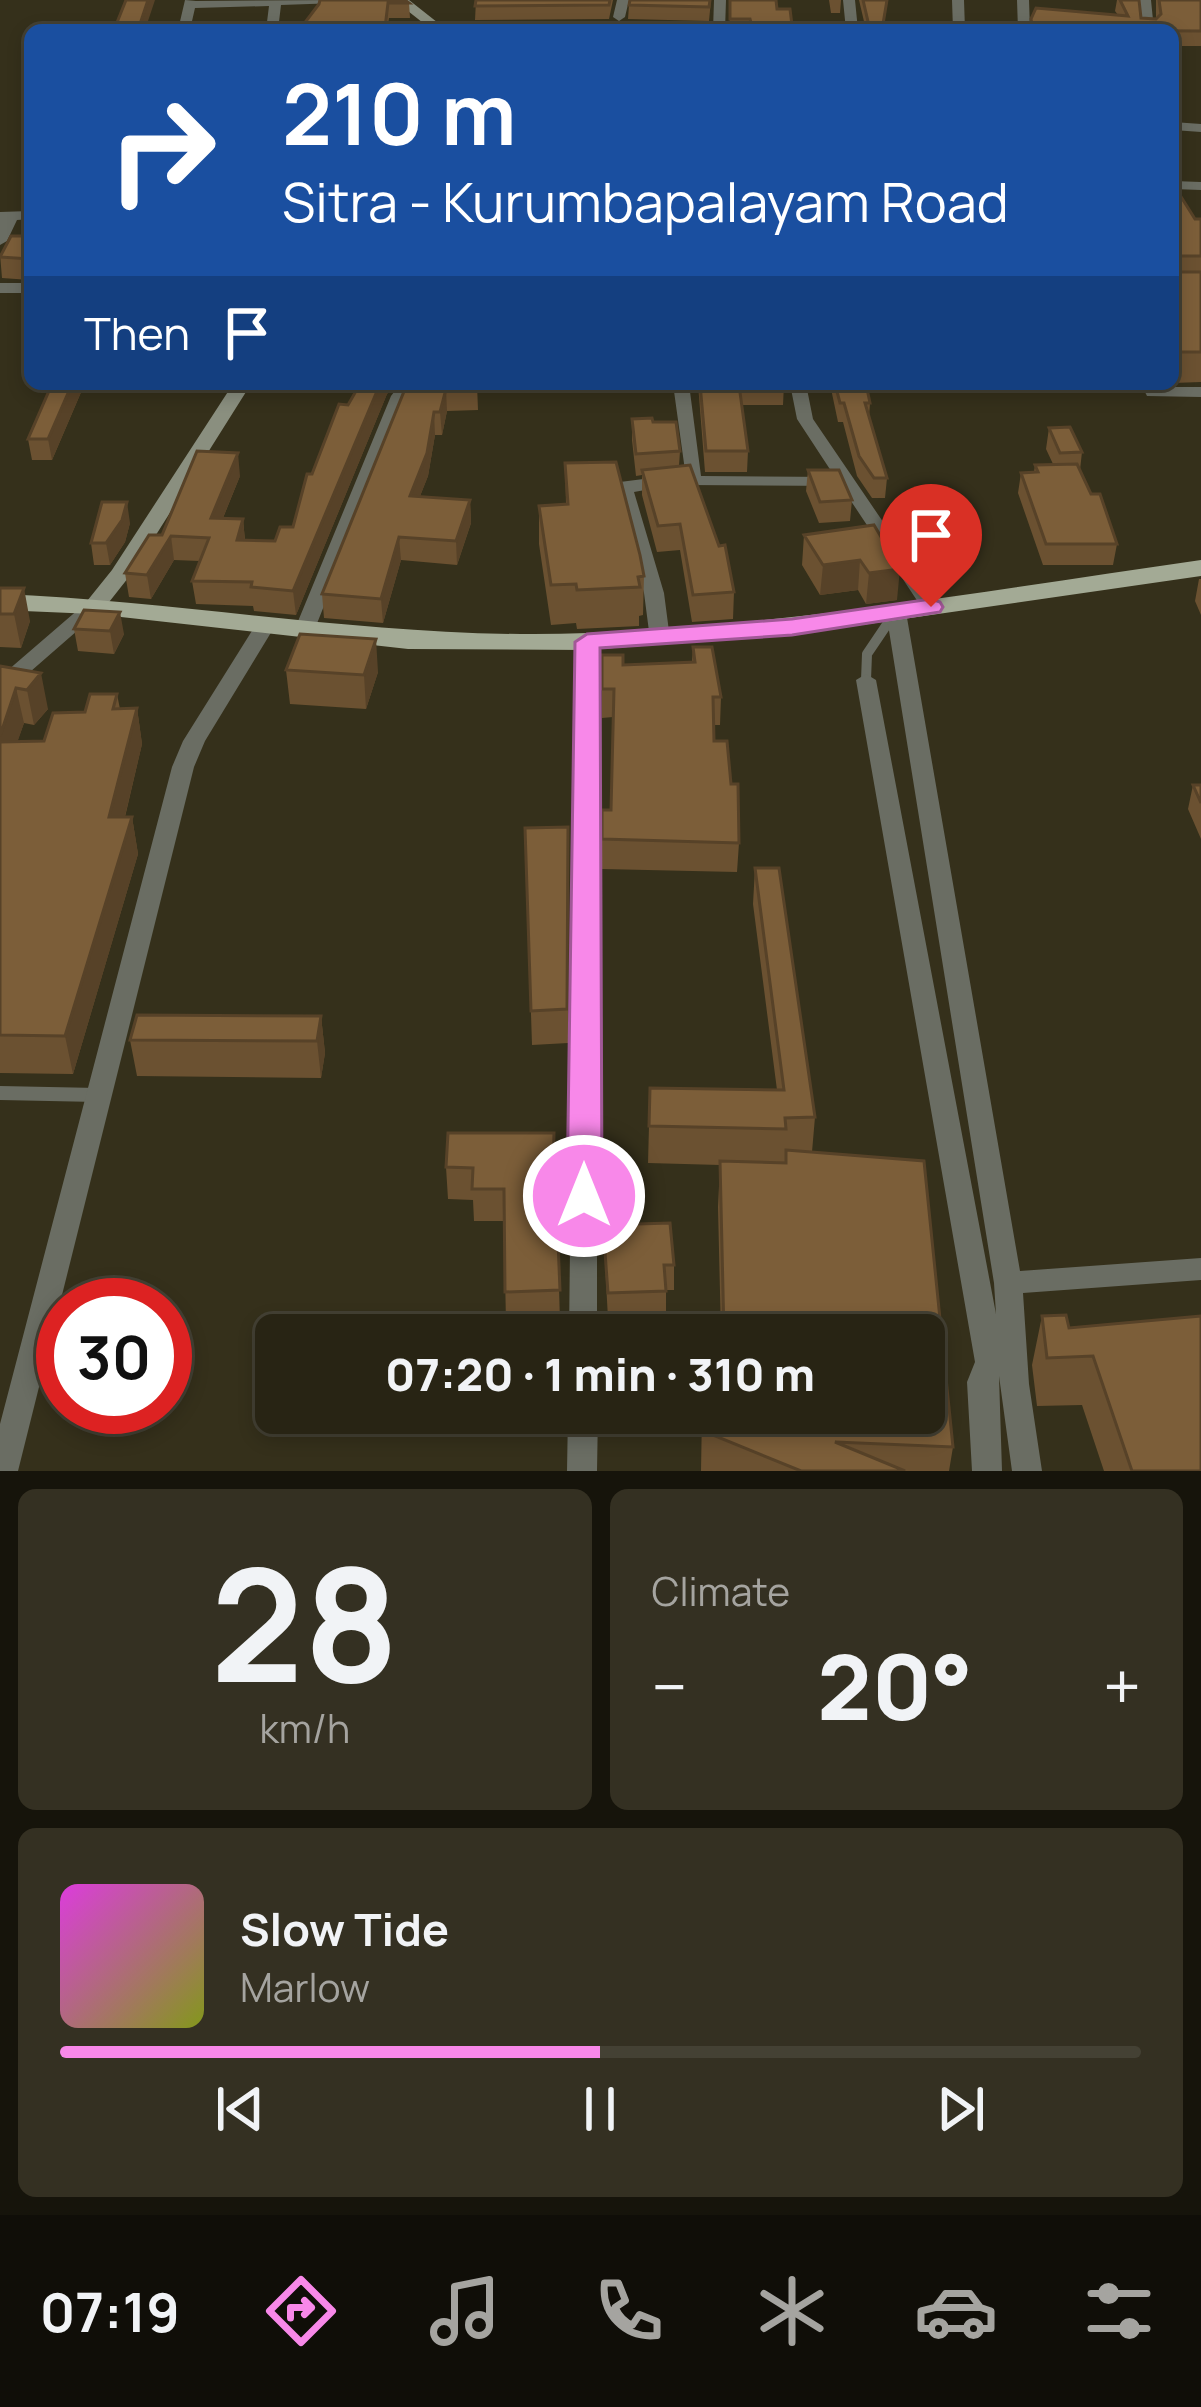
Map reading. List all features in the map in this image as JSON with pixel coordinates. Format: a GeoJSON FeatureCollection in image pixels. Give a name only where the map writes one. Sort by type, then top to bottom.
{"type":"FeatureCollection","features":[{"type":"Feature","properties":{"kind":"main road"},"geometry":{"type":"LineString","coordinates":[[0,602],[94,606],[408,641],[587,642],[896,612],[1201,568]]}},
{"type":"Feature","properties":{"kind":"street"},"geometry":{"type":"LineString","coordinates":[[190,2],[338,0]]}},
{"type":"Feature","properties":{"kind":"street"},"geometry":{"type":"LineString","coordinates":[[401,0],[432,24]]}},
{"type":"Feature","properties":{"kind":"street"},"geometry":{"type":"LineString","coordinates":[[619,17],[623,0]]}},
{"type":"Feature","properties":{"kind":"street"},"geometry":{"type":"LineString","coordinates":[[0,241],[5,216]]}},
{"type":"Feature","properties":{"kind":"street"},"geometry":{"type":"LineString","coordinates":[[0,688],[94,606],[121,573],[238,390]]}},
{"type":"Feature","properties":{"kind":"street"},"geometry":{"type":"LineString","coordinates":[[304,631],[404,390]]}},
{"type":"Feature","properties":{"kind":"street"},"geometry":{"type":"LineString","coordinates":[[682,390],[693,481]]}},
{"type":"Feature","properties":{"kind":"street"},"geometry":{"type":"LineString","coordinates":[[799,390],[805,419],[931,607]]}},
{"type":"Feature","properties":{"kind":"street"},"geometry":{"type":"LineString","coordinates":[[1153,392],[1201,392]]}},
{"type":"Feature","properties":{"kind":"street"},"geometry":{"type":"LineString","coordinates":[[660,638],[654,593],[626,486],[693,481],[847,482]]}},
{"type":"Feature","properties":{"kind":"street"},"geometry":{"type":"LineString","coordinates":[[896,612],[1008,1283],[1014,1384],[1027,1471]]}},
{"type":"Feature","properties":{"kind":"street"},"geometry":{"type":"LineString","coordinates":[[3,1471],[183,767],[265,626]]}},
{"type":"Feature","properties":{"kind":"street"},"geometry":{"type":"LineString","coordinates":[[583,1314],[587,642]]}},
{"type":"Feature","properties":{"kind":"street"},"geometry":{"type":"LineString","coordinates":[[866,680],[990,1362],[982,1382],[987,1471]]}},
{"type":"Feature","properties":{"kind":"street"},"geometry":{"type":"LineString","coordinates":[[1008,1283],[1201,1269]]}},
{"type":"Feature","properties":{"kind":"street"},"geometry":{"type":"LineString","coordinates":[[582,1471],[583,1434]]}},
{"type":"Feature","properties":{"kind":"lane"},"geometry":{"type":"LineString","coordinates":[[866,680],[867,654],[896,612]]}},
{"type":"Feature","properties":{"kind":"lane"},"geometry":{"type":"LineString","coordinates":[[0,1093],[101,1095]]}},
{"type":"Feature","properties":{"kind":"building"},"geometry":{"type":"Polygon","coordinates":[[[126,0],[148,0],[140,24],[116,24],[126,0]]]}},
{"type":"Feature","properties":{"kind":"building"},"geometry":{"type":"Polygon","coordinates":[[[320,0],[409,3],[388,3],[385,24],[304,24],[320,0]]]}},
{"type":"Feature","properties":{"kind":"building"},"geometry":{"type":"Polygon","coordinates":[[[476,0],[610,0],[609,5],[475,6],[476,0]]]}},
{"type":"Feature","properties":{"kind":"building"},"geometry":{"type":"Polygon","coordinates":[[[630,0],[710,0],[709,7],[629,5],[630,0]]]}},
{"type":"Feature","properties":{"kind":"building"},"geometry":{"type":"Polygon","coordinates":[[[730,0],[776,0],[777,9],[790,9],[792,24],[751,24],[750,19],[730,19],[730,0]]]}},
{"type":"Feature","properties":{"kind":"building"},"geometry":{"type":"Polygon","coordinates":[[[863,0],[887,0],[883,24],[869,24],[863,0]]]}},
{"type":"Feature","properties":{"kind":"building"},"geometry":{"type":"Polygon","coordinates":[[[1120,0],[1139,0],[1141,18],[1156,19],[1161,14],[1159,0],[1201,0],[1201,31],[1179,31],[1179,24],[1032,24],[1031,19],[1036,8],[1128,16],[1120,0]]]}},
{"type":"Feature","properties":{"kind":"building"},"geometry":{"type":"Polygon","coordinates":[[[1179,194],[1195,219],[1201,219],[1201,256],[1179,256],[1179,194]]]}},
{"type":"Feature","properties":{"kind":"building"},"geometry":{"type":"Polygon","coordinates":[[[11,236],[24,236],[24,259],[0,257],[11,236]]]}},
{"type":"Feature","properties":{"kind":"building"},"geometry":{"type":"Polygon","coordinates":[[[1179,272],[1201,272],[1201,352],[1179,352],[1179,272]]]}},
{"type":"Feature","properties":{"kind":"building"},"geometry":{"type":"Polygon","coordinates":[[[49,390],[69,390],[48,439],[28,439],[49,390]]]}},
{"type":"Feature","properties":{"kind":"building"},"geometry":{"type":"Polygon","coordinates":[[[357,390],[377,390],[293,591],[251,587],[252,582],[192,581],[209,538],[171,536],[147,575],[125,573],[149,535],[162,535],[197,451],[238,453],[211,518],[243,519],[237,540],[275,541],[280,527],[293,527],[307,474],[312,474],[339,404],[348,405],[357,390]]]}},
{"type":"Feature","properties":{"kind":"building"},"geometry":{"type":"Polygon","coordinates":[[[405,390],[446,390],[440,412],[434,412],[427,453],[410,496],[470,500],[456,541],[399,537],[381,599],[322,594],[405,390]]]}},
{"type":"Feature","properties":{"kind":"building"},"geometry":{"type":"Polygon","coordinates":[[[701,390],[740,390],[748,451],[706,451],[701,390]]]}},
{"type":"Feature","properties":{"kind":"building"},"geometry":{"type":"Polygon","coordinates":[[[837,390],[867,390],[870,403],[865,403],[887,478],[874,478],[859,456],[844,403],[837,390]]]}},
{"type":"Feature","properties":{"kind":"building"},"geometry":{"type":"Polygon","coordinates":[[[652,418],[653,422],[676,422],[680,451],[636,454],[632,419],[652,418]]]}},
{"type":"Feature","properties":{"kind":"building"},"geometry":{"type":"Polygon","coordinates":[[[1070,427],[1082,452],[1060,453],[1049,428],[1070,427]]]}},
{"type":"Feature","properties":{"kind":"building"},"geometry":{"type":"Polygon","coordinates":[[[616,462],[640,555],[644,576],[638,577],[640,587],[577,590],[576,584],[551,585],[539,506],[568,504],[565,463],[616,462]]]}},
{"type":"Feature","properties":{"kind":"building"},"geometry":{"type":"Polygon","coordinates":[[[1077,464],[1091,494],[1100,494],[1117,544],[1046,544],[1021,473],[1038,472],[1035,465],[1077,464]]]}},
{"type":"Feature","properties":{"kind":"building"},"geometry":{"type":"Polygon","coordinates":[[[690,465],[719,546],[725,545],[734,592],[693,595],[680,524],[658,526],[642,470],[690,465]]]}},
{"type":"Feature","properties":{"kind":"building"},"geometry":{"type":"Polygon","coordinates":[[[808,470],[839,470],[852,500],[820,502],[808,470]]]}},
{"type":"Feature","properties":{"kind":"building"},"geometry":{"type":"Polygon","coordinates":[[[102,502],[127,502],[122,520],[106,543],[91,543],[102,502]]]}},
{"type":"Feature","properties":{"kind":"building"},"geometry":{"type":"Polygon","coordinates":[[[874,525],[900,569],[869,573],[860,560],[823,565],[804,535],[874,525]]]}},
{"type":"Feature","properties":{"kind":"building"},"geometry":{"type":"Polygon","coordinates":[[[0,588],[24,588],[14,614],[0,614],[0,588]]]}},
{"type":"Feature","properties":{"kind":"building"},"geometry":{"type":"Polygon","coordinates":[[[84,610],[120,612],[110,631],[74,629],[84,610]]]}},
{"type":"Feature","properties":{"kind":"building"},"geometry":{"type":"Polygon","coordinates":[[[300,634],[376,639],[364,675],[286,670],[300,634]]]}},
{"type":"Feature","properties":{"kind":"building"},"geometry":{"type":"Polygon","coordinates":[[[693,647],[712,647],[721,697],[713,697],[714,741],[727,741],[731,784],[738,784],[739,843],[602,839],[602,810],[611,810],[614,689],[602,689],[602,655],[623,655],[623,665],[695,662],[693,647]]]}},
{"type":"Feature","properties":{"kind":"building"},"geometry":{"type":"Polygon","coordinates":[[[0,666],[41,673],[27,690],[16,688],[0,736],[0,666]]]}},
{"type":"Feature","properties":{"kind":"building"},"geometry":{"type":"Polygon","coordinates":[[[90,694],[117,694],[113,709],[137,708],[109,817],[132,817],[65,1036],[0,1035],[0,742],[44,741],[53,713],[85,712],[90,694]]]}},
{"type":"Feature","properties":{"kind":"building"},"geometry":{"type":"Polygon","coordinates":[[[568,827],[567,1009],[531,1011],[525,828],[568,827]]]}},
{"type":"Feature","properties":{"kind":"building"},"geometry":{"type":"Polygon","coordinates":[[[755,868],[779,868],[815,1117],[785,1118],[786,1129],[649,1126],[650,1088],[784,1090],[755,868]]]}},
{"type":"Feature","properties":{"kind":"building"},"geometry":{"type":"Polygon","coordinates":[[[137,1015],[321,1016],[317,1041],[130,1040],[137,1015]]]}},
{"type":"Feature","properties":{"kind":"building"},"geometry":{"type":"Polygon","coordinates":[[[448,1133],[554,1133],[552,1217],[557,1217],[560,1290],[505,1292],[504,1189],[472,1189],[473,1168],[446,1167],[448,1133]]]}},
{"type":"Feature","properties":{"kind":"building"},"geometry":{"type":"Polygon","coordinates":[[[786,1150],[924,1161],[940,1314],[724,1314],[720,1161],[786,1163],[786,1150]]]}},
{"type":"Feature","properties":{"kind":"building"},"geometry":{"type":"Polygon","coordinates":[[[670,1223],[674,1265],[664,1265],[666,1291],[608,1293],[603,1225],[670,1223]]]}},
{"type":"Feature","properties":{"kind":"building"},"geometry":{"type":"Polygon","coordinates":[[[1066,1315],[1069,1328],[1201,1316],[1201,1471],[1132,1471],[1093,1356],[1047,1358],[1042,1316],[1066,1315]]]}},
{"type":"Feature","properties":{"kind":"building"},"geometry":{"type":"Polygon","coordinates":[[[945,1368],[953,1447],[835,1442],[905,1471],[801,1471],[710,1434],[945,1434],[945,1368]]]}},
{"type":"Feature","properties":{"kind":"route"},"geometry":{"type":"LineString","coordinates":[[584,1196],[587,642],[792,627],[931,607]]}}]}
